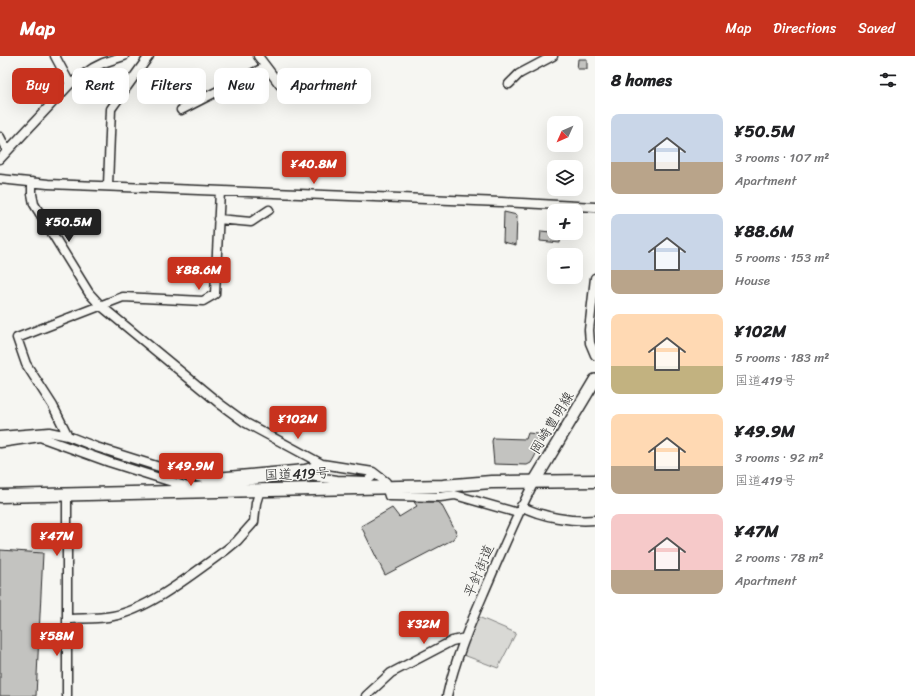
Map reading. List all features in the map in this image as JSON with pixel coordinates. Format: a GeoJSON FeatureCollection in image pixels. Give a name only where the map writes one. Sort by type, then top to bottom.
{"type":"FeatureCollection","features":[{"type":"Feature","properties":{"kind":"highway","name":"国道419号"},"geometry":{"type":"LineString","coordinates":[[0,496],[386,486],[442,492],[491,482],[595,481]]}},
{"type":"Feature","properties":{"kind":"main road","name":"岡崎豊明線"},"geometry":{"type":"LineString","coordinates":[[534,482],[595,380]]}},
{"type":"Feature","properties":{"kind":"street"},"geometry":{"type":"LineString","coordinates":[[55,56],[70,84]]}},
{"type":"Feature","properties":{"kind":"street"},"geometry":{"type":"LineString","coordinates":[[0,159],[70,84],[102,59],[124,56]]}},
{"type":"Feature","properties":{"kind":"street"},"geometry":{"type":"LineString","coordinates":[[108,185],[111,109],[150,56]]}},
{"type":"Feature","properties":{"kind":"street"},"geometry":{"type":"LineString","coordinates":[[258,56],[277,81]]}},
{"type":"Feature","properties":{"kind":"street"},"geometry":{"type":"LineString","coordinates":[[509,84],[519,74],[553,56]]}},
{"type":"Feature","properties":{"kind":"street"},"geometry":{"type":"LineString","coordinates":[[181,110],[265,66]]}},
{"type":"Feature","properties":{"kind":"street"},"geometry":{"type":"LineString","coordinates":[[0,137],[7,151]]}},
{"type":"Feature","properties":{"kind":"street"},"geometry":{"type":"LineString","coordinates":[[0,179],[32,182],[220,191],[595,207]]}},
{"type":"Feature","properties":{"kind":"street"},"geometry":{"type":"LineString","coordinates":[[32,182],[34,204],[89,293],[100,305],[230,412],[246,423],[322,464],[373,472],[386,482],[386,486]]}},
{"type":"Feature","properties":{"kind":"street"},"geometry":{"type":"LineString","coordinates":[[68,436],[53,406],[26,364],[17,338],[123,297],[203,301],[215,294],[220,191]]}},
{"type":"Feature","properties":{"kind":"street"},"geometry":{"type":"LineString","coordinates":[[218,219],[251,222],[269,210]]}},
{"type":"Feature","properties":{"kind":"street"},"geometry":{"type":"LineString","coordinates":[[595,278],[589,330],[590,344],[595,355]]}},
{"type":"Feature","properties":{"kind":"street"},"geometry":{"type":"LineString","coordinates":[[0,436],[49,432],[68,436],[96,447],[193,477],[204,478],[305,469],[322,464]]}},
{"type":"Feature","properties":{"kind":"street"},"geometry":{"type":"LineString","coordinates":[[0,443],[40,437],[109,462],[188,487],[278,477],[298,478],[304,476],[338,480],[367,481],[375,474]]}},
{"type":"Feature","properties":{"kind":"street","name":"平針街道"},"geometry":{"type":"LineString","coordinates":[[446,696],[465,638],[520,510],[534,482]]}},
{"type":"Feature","properties":{"kind":"street"},"geometry":{"type":"LineString","coordinates":[[68,619],[113,616],[130,611],[152,601],[226,550],[237,540],[254,522],[256,503],[260,490]]}},
{"type":"Feature","properties":{"kind":"street"},"geometry":{"type":"LineString","coordinates":[[442,492],[520,510],[568,519],[584,521],[595,520]]}},
{"type":"Feature","properties":{"kind":"street"},"geometry":{"type":"LineString","coordinates":[[67,495],[67,696]]}},
{"type":"Feature","properties":{"kind":"street"},"geometry":{"type":"LineString","coordinates":[[366,696],[391,673],[452,641],[465,638]]}},
{"type":"Feature","properties":{"kind":"shaded area"},"geometry":{"type":"Polygon","coordinates":[[[476,616],[516,633],[498,668],[461,654],[476,616]]]}},
{"type":"Feature","properties":{"kind":"building"},"geometry":{"type":"Polygon","coordinates":[[[578,59],[587,59],[587,69],[577,69],[578,59]]]}},
{"type":"Feature","properties":{"kind":"building"},"geometry":{"type":"Polygon","coordinates":[[[504,212],[517,215],[516,245],[503,242],[504,212]]]}},
{"type":"Feature","properties":{"kind":"building"},"geometry":{"type":"Polygon","coordinates":[[[541,231],[547,232],[547,240],[560,240],[560,243],[540,241],[541,231]]]}},
{"type":"Feature","properties":{"kind":"building"},"geometry":{"type":"Polygon","coordinates":[[[528,433],[538,434],[539,437],[535,456],[531,463],[527,465],[494,464],[493,438],[526,439],[528,433]]]}},
{"type":"Feature","properties":{"kind":"building"},"geometry":{"type":"Polygon","coordinates":[[[414,502],[437,502],[441,504],[457,534],[452,540],[385,575],[361,526],[392,508],[399,517],[417,506],[414,502]]]}},
{"type":"Feature","properties":{"kind":"building"},"geometry":{"type":"Polygon","coordinates":[[[0,550],[43,553],[36,696],[0,696],[0,550]]]}}]}
